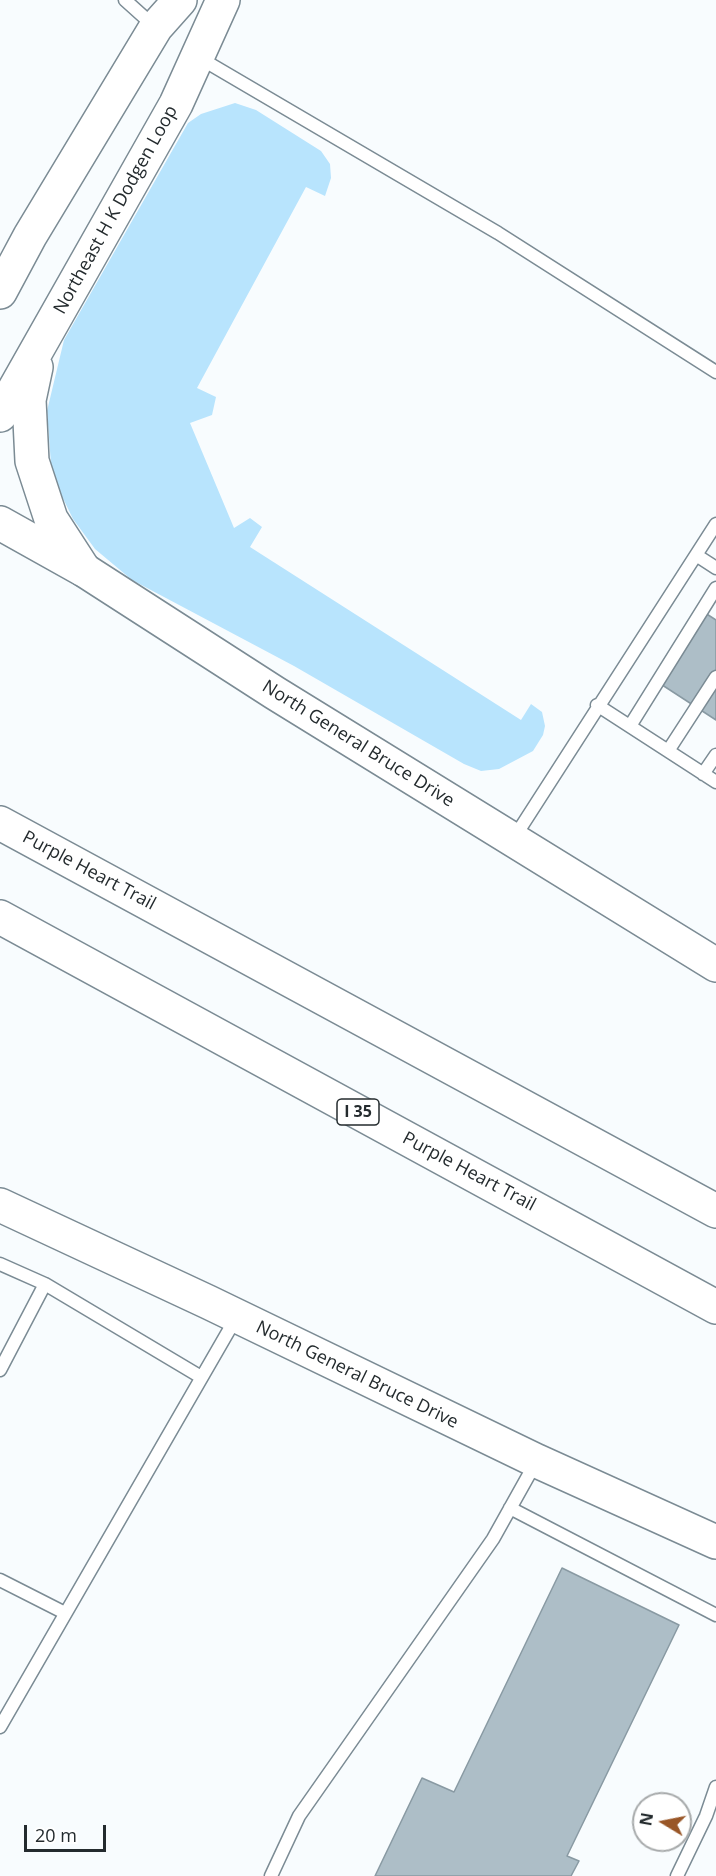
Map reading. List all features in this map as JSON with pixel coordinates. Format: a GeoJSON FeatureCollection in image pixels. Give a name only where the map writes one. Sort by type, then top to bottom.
{"type":"FeatureCollection","features":[{"type":"Feature","properties":{"kind":"main road"},"geometry":{"type":"LineString","coordinates":[[0,292],[30,236],[156,27],[180,0]]}},
{"type":"Feature","properties":{"kind":"main road","name":"Northeast H K Dodgen Loop"},"geometry":{"type":"LineString","coordinates":[[0,415],[176,104],[223,0]]}},
{"type":"Feature","properties":{"kind":"main road"},"geometry":{"type":"LineString","coordinates":[[42,341],[29,400],[32,461],[51,519],[84,570]]}},
{"type":"Feature","properties":{"kind":"main road","name":"North General Bruce Drive"},"geometry":{"type":"LineString","coordinates":[[0,523],[84,570],[275,693],[716,965]]}},
{"type":"Feature","properties":{"kind":"main road","name":"Purple Heart Trail"},"geometry":{"type":"LineString","coordinates":[[0,823],[716,1211]]}},
{"type":"Feature","properties":{"kind":"main road","name":"Purple Heart Trail"},"geometry":{"type":"LineString","coordinates":[[0,917],[716,1307]]}},
{"type":"Feature","properties":{"kind":"main road","name":"North General Bruce Drive"},"geometry":{"type":"LineString","coordinates":[[0,1205],[537,1461],[716,1542]]}},
{"type":"Feature","properties":{"kind":"lane"},"geometry":{"type":"LineString","coordinates":[[125,0],[156,27]]}},
{"type":"Feature","properties":{"kind":"lane"},"geometry":{"type":"LineString","coordinates":[[197,57],[498,233],[716,372]]}},
{"type":"Feature","properties":{"kind":"lane"},"geometry":{"type":"LineString","coordinates":[[512,840],[597,705],[716,524]]}},
{"type":"Feature","properties":{"kind":"lane"},"geometry":{"type":"LineString","coordinates":[[696,555],[716,568]]}},
{"type":"Feature","properties":{"kind":"lane"},"geometry":{"type":"LineString","coordinates":[[630,726],[716,588]]}},
{"type":"Feature","properties":{"kind":"lane"},"geometry":{"type":"LineString","coordinates":[[668,751],[716,677]]}},
{"type":"Feature","properties":{"kind":"lane"},"geometry":{"type":"LineString","coordinates":[[597,705],[716,782]]}},
{"type":"Feature","properties":{"kind":"lane"},"geometry":{"type":"LineString","coordinates":[[703,774],[716,755]]}},
{"type":"Feature","properties":{"kind":"lane"},"geometry":{"type":"LineString","coordinates":[[0,1264],[45,1284],[201,1377]]}},
{"type":"Feature","properties":{"kind":"lane"},"geometry":{"type":"LineString","coordinates":[[0,1370],[45,1284]]}},
{"type":"Feature","properties":{"kind":"lane"},"geometry":{"type":"LineString","coordinates":[[0,1727],[5,1708],[65,1613],[237,1317]]}},
{"type":"Feature","properties":{"kind":"lane"},"geometry":{"type":"LineString","coordinates":[[271,1876],[299,1816],[493,1539],[537,1461]]}},
{"type":"Feature","properties":{"kind":"lane"},"geometry":{"type":"LineString","coordinates":[[510,1508],[716,1615]]}},
{"type":"Feature","properties":{"kind":"lane"},"geometry":{"type":"LineString","coordinates":[[0,1580],[65,1613]]}},
{"type":"Feature","properties":{"kind":"lane"},"geometry":{"type":"LineString","coordinates":[[677,1876],[706,1816],[716,1787]]}},
{"type":"Feature","properties":{"kind":"shaded area"},"geometry":{"type":"Polygon","coordinates":[[[235,103],[256,110],[321,151],[330,164],[331,178],[325,196],[306,187],[197,388],[216,397],[212,415],[190,423],[234,528],[250,518],[262,527],[250,547],[521,720],[531,704],[542,712],[545,726],[543,735],[533,751],[499,769],[481,771],[464,764],[294,666],[132,580],[95,549],[73,519],[57,486],[51,464],[47,411],[64,340],[188,123],[201,114],[235,103]]]}},
{"type":"Feature","properties":{"kind":"building"},"geometry":{"type":"Polygon","coordinates":[[[699,609],[716,620],[716,720],[653,679],[699,609]]]}},
{"type":"Feature","properties":{"kind":"building"},"geometry":{"type":"Polygon","coordinates":[[[562,1568],[679,1625],[567,1856],[579,1861],[571,1876],[375,1876],[422,1778],[454,1792],[562,1568]]]}}]}
